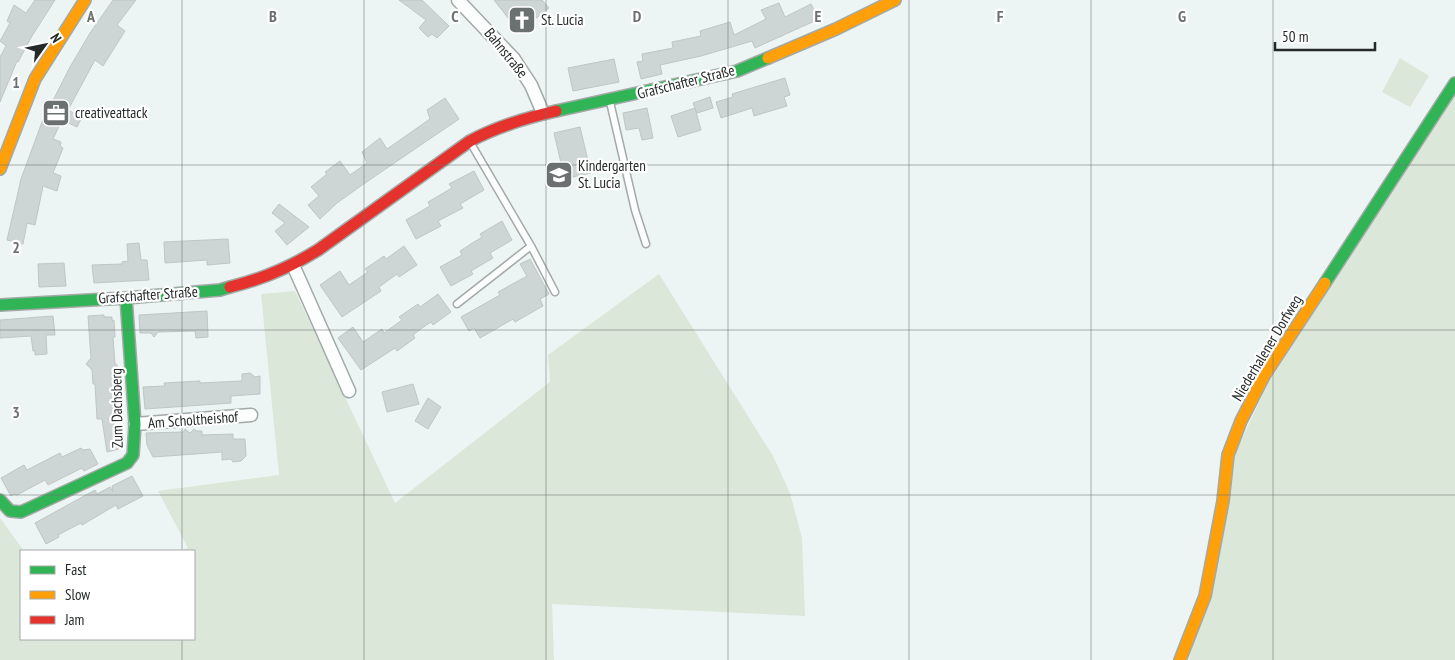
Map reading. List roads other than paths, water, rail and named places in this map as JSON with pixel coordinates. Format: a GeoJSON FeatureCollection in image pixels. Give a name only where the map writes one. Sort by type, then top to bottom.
{"type":"FeatureCollection","features":[{"type":"Feature","properties":{"kind":"street"},"geometry":{"type":"LineString","coordinates":[[0,169],[35,79],[85,0]]}},
{"type":"Feature","properties":{"kind":"street","name":"Grafschafter Straße"},"geometry":{"type":"LineString","coordinates":[[0,305],[126,298],[220,290],[259,280],[293,265],[318,250],[470,141],[502,126],[544,113],[737,71],[836,29],[895,0]]}},
{"type":"Feature","properties":{"kind":"street","name":"Bahnstraße"},"geometry":{"type":"LineString","coordinates":[[460,1],[514,59],[531,85],[544,113]]}},
{"type":"Feature","properties":{"kind":"street","name":"Niederhalener Dorfweg"},"geometry":{"type":"LineString","coordinates":[[1180,660],[1205,596],[1223,501],[1228,455],[1241,421],[1264,376],[1455,83]]}},
{"type":"Feature","properties":{"kind":"street"},"geometry":{"type":"LineString","coordinates":[[293,265],[350,391]]}},
{"type":"Feature","properties":{"kind":"street","name":"Zum Dachsberg"},"geometry":{"type":"LineString","coordinates":[[0,500],[10,511],[21,512],[127,463],[133,456],[135,424],[126,298]]}},
{"type":"Feature","properties":{"kind":"street","name":"Am Scholtheishof"},"geometry":{"type":"LineString","coordinates":[[135,424],[251,415]]}},
{"type":"Feature","properties":{"kind":"lane"},"geometry":{"type":"LineString","coordinates":[[610,100],[635,210],[646,244]]}},
{"type":"Feature","properties":{"kind":"lane"},"geometry":{"type":"LineString","coordinates":[[470,141],[555,292]]}},
{"type":"Feature","properties":{"kind":"lane"},"geometry":{"type":"LineString","coordinates":[[457,304],[530,246]]}},
{"type":"Feature","properties":{"kind":"place","name":"St. Lucia"},"geometry":{"type":"Point","coordinates":[522,20]}},
{"type":"Feature","properties":{"kind":"place","name":"creativeattack"},"geometry":{"type":"Point","coordinates":[56,113]}},
{"type":"Feature","properties":{"kind":"place","name":"Kindergarten St. Lucia"},"geometry":{"type":"Point","coordinates":[559,175]}}]}
